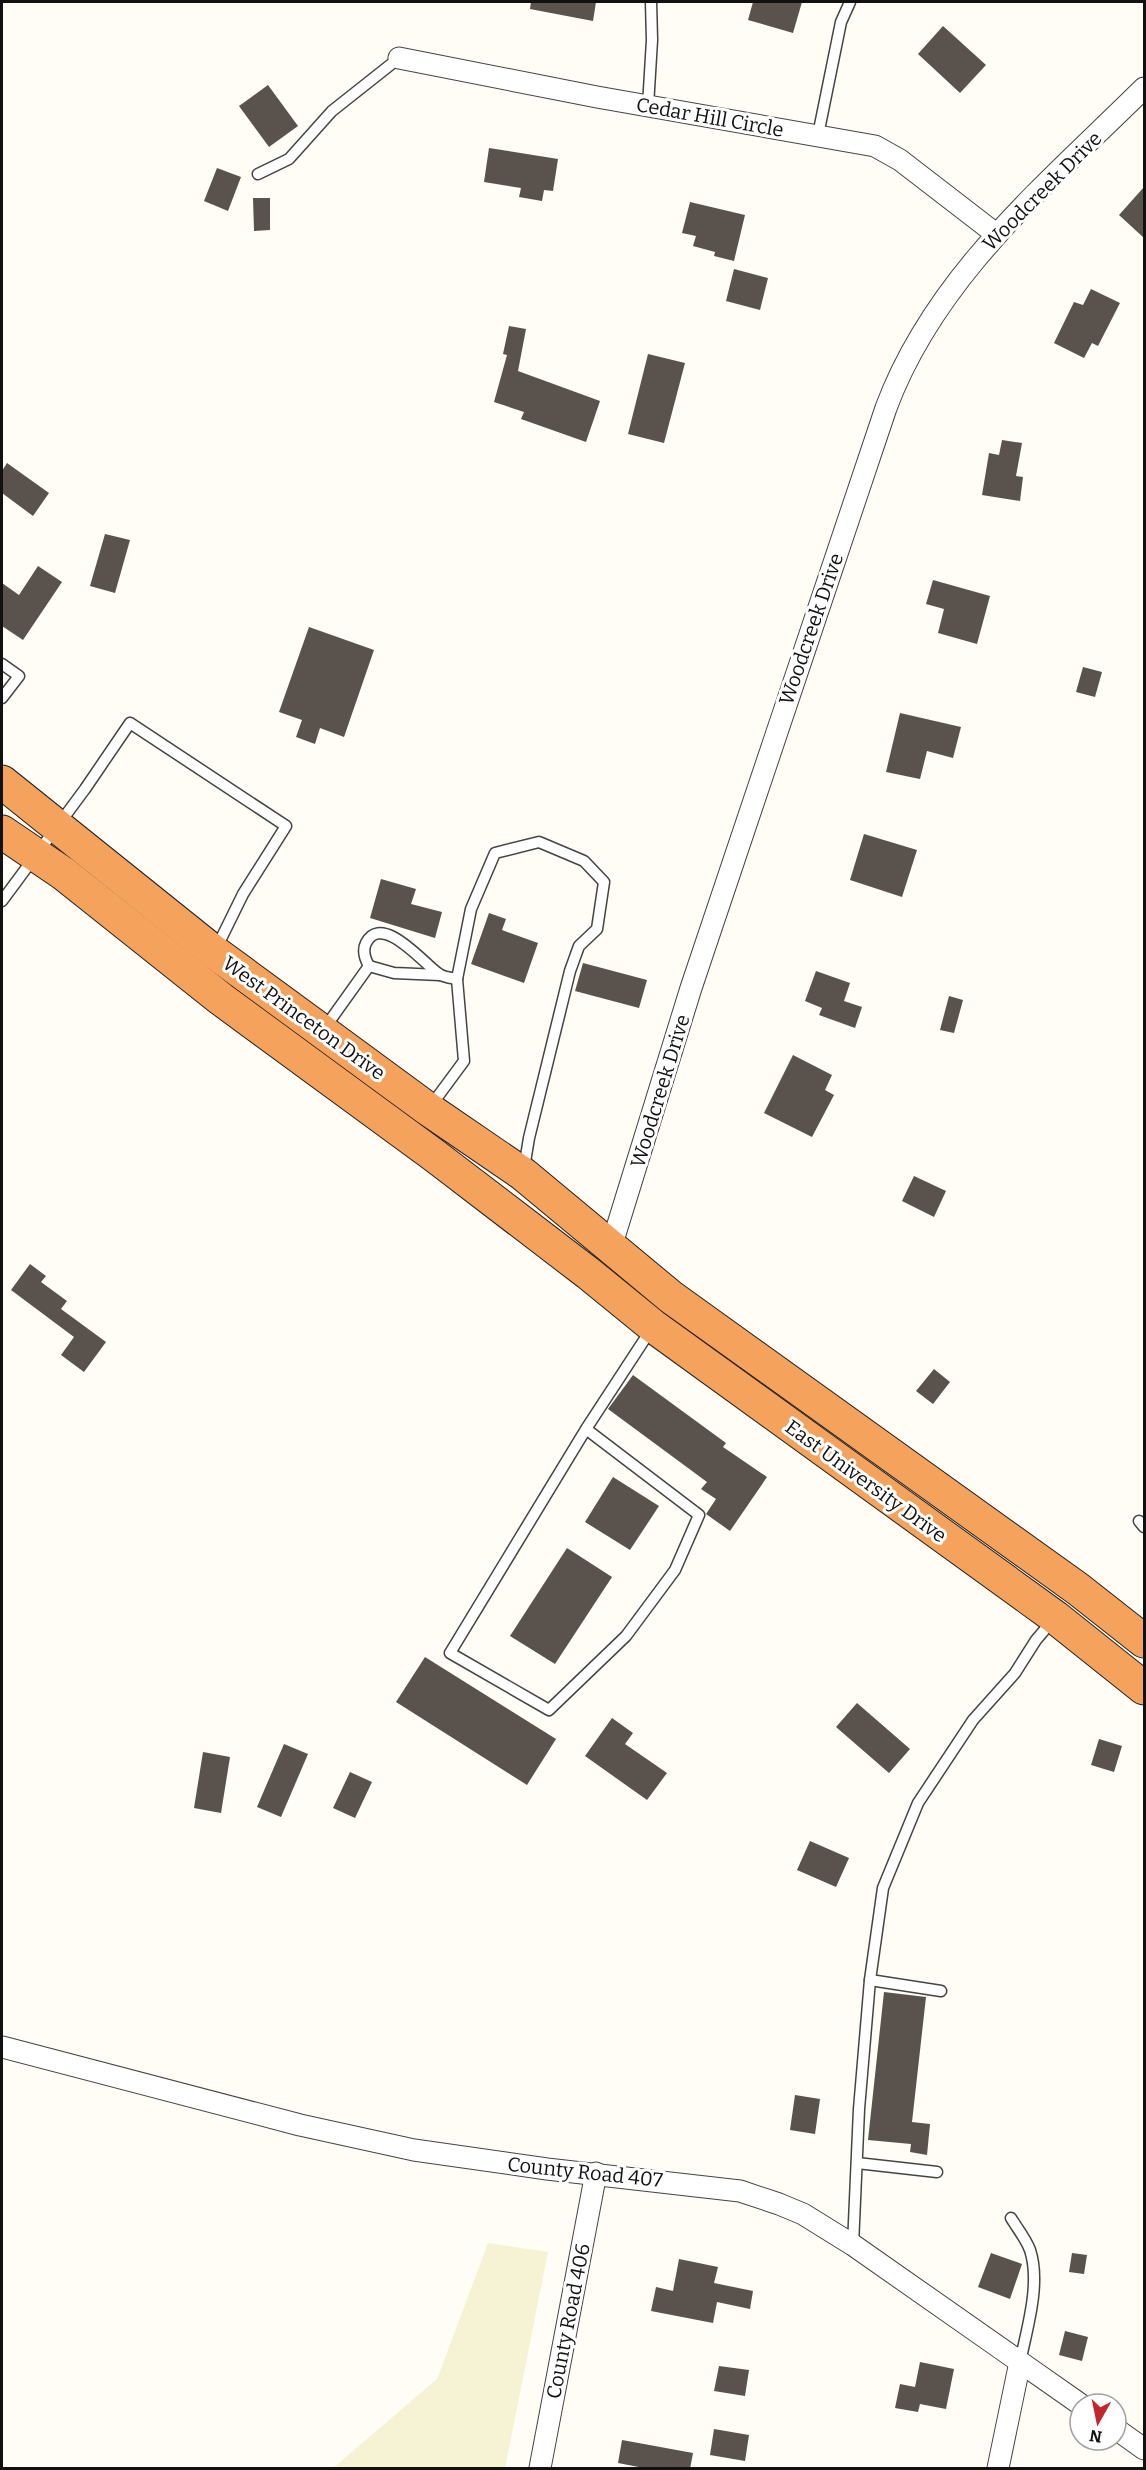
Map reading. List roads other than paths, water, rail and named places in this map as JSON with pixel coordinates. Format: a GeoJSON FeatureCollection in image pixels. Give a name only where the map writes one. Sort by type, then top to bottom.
{"type":"FeatureCollection","features":[{"type":"Feature","properties":{"kind":"highway","name":"West Princeton Drive"},"geometry":{"type":"LineString","coordinates":[[2,782],[214,952],[428,1109],[523,1174],[611,1247]]}},
{"type":"Feature","properties":{"kind":"highway","name":"West Princeton Drive"},"geometry":{"type":"LineString","coordinates":[[2,832],[64,874],[221,999],[435,1156],[588,1273]]}},
{"type":"Feature","properties":{"kind":"highway","name":"East University Drive"},"geometry":{"type":"LineString","coordinates":[[611,1247],[662,1312],[1144,1688]]}},
{"type":"Feature","properties":{"kind":"highway","name":"East University Drive"},"geometry":{"type":"LineString","coordinates":[[588,1273],[662,1312],[1078,1589],[1144,1641]]}},
{"type":"Feature","properties":{"kind":"street","name":"Cedar Hill Circle"},"geometry":{"type":"LineString","coordinates":[[399,58],[648,106],[858,141],[889,153],[996,234]]}},
{"type":"Feature","properties":{"kind":"street","name":"Woodcreek Drive"},"geometry":{"type":"LineString","coordinates":[[611,1247],[695,977],[892,390],[908,356],[934,312],[996,234],[1144,88]]}},
{"type":"Feature","properties":{"kind":"street","name":"County Road 407"},"geometry":{"type":"LineString","coordinates":[[2,2047],[365,2140],[469,2159],[740,2191],[803,2214],[853,2245],[1068,2396]]}},
{"type":"Feature","properties":{"kind":"street","name":"County Road 406"},"geometry":{"type":"LineString","coordinates":[[540,2469],[596,2173]]}},
{"type":"Feature","properties":{"kind":"street"},"geometry":{"type":"LineString","coordinates":[[998,2469],[1020,2362]]}},
{"type":"Feature","properties":{"kind":"street"},"geometry":{"type":"LineString","coordinates":[[1128,2438],[1144,2449]]}},
{"type":"Feature","properties":{"kind":"lane"},"geometry":{"type":"LineString","coordinates":[[648,106],[652,40],[651,2]]}},
{"type":"Feature","properties":{"kind":"lane"},"geometry":{"type":"LineString","coordinates":[[818,135],[841,22],[850,2]]}},
{"type":"Feature","properties":{"kind":"lane"},"geometry":{"type":"LineString","coordinates":[[258,174],[289,159],[332,111],[399,58]]}},
{"type":"Feature","properties":{"kind":"lane"},"geometry":{"type":"LineString","coordinates":[[2,664],[19,676],[2,699]]}},
{"type":"Feature","properties":{"kind":"lane"},"geometry":{"type":"LineString","coordinates":[[2,901],[57,828],[129,723],[286,826],[243,894],[214,952]]}},
{"type":"Feature","properties":{"kind":"lane"},"geometry":{"type":"LineString","coordinates":[[428,1109],[464,1061],[457,979],[471,909],[495,853],[539,842],[584,861],[604,882],[597,929],[579,946],[570,971],[529,1138],[523,1174]]}},
{"type":"Feature","properties":{"kind":"lane"},"geometry":{"type":"LineString","coordinates":[[369,966],[364,952],[366,942],[375,934],[383,933],[394,937],[440,975]]}},
{"type":"Feature","properties":{"kind":"lane"},"geometry":{"type":"LineString","coordinates":[[322,1032],[369,966]]}},
{"type":"Feature","properties":{"kind":"lane"},"geometry":{"type":"LineString","coordinates":[[369,966],[394,974],[440,975],[457,979]]}},
{"type":"Feature","properties":{"kind":"lane"},"geometry":{"type":"LineString","coordinates":[[586,1429],[699,1515],[675,1570],[626,1636],[549,1710],[450,1653],[586,1429],[662,1312]]}},
{"type":"Feature","properties":{"kind":"lane"},"geometry":{"type":"LineString","coordinates":[[853,2245],[859,2109],[870,1980],[882,1888],[918,1803],[973,1720],[1015,1673],[1036,1640],[1055,1617]]}},
{"type":"Feature","properties":{"kind":"lane"},"geometry":{"type":"LineString","coordinates":[[870,1980],[941,1991]]}},
{"type":"Feature","properties":{"kind":"lane"},"geometry":{"type":"LineString","coordinates":[[857,2163],[937,2172]]}},
{"type":"Feature","properties":{"kind":"lane"},"geometry":{"type":"LineString","coordinates":[[1011,2218],[1030,2250],[1033,2279],[1032,2300],[1020,2362]]}}]}
